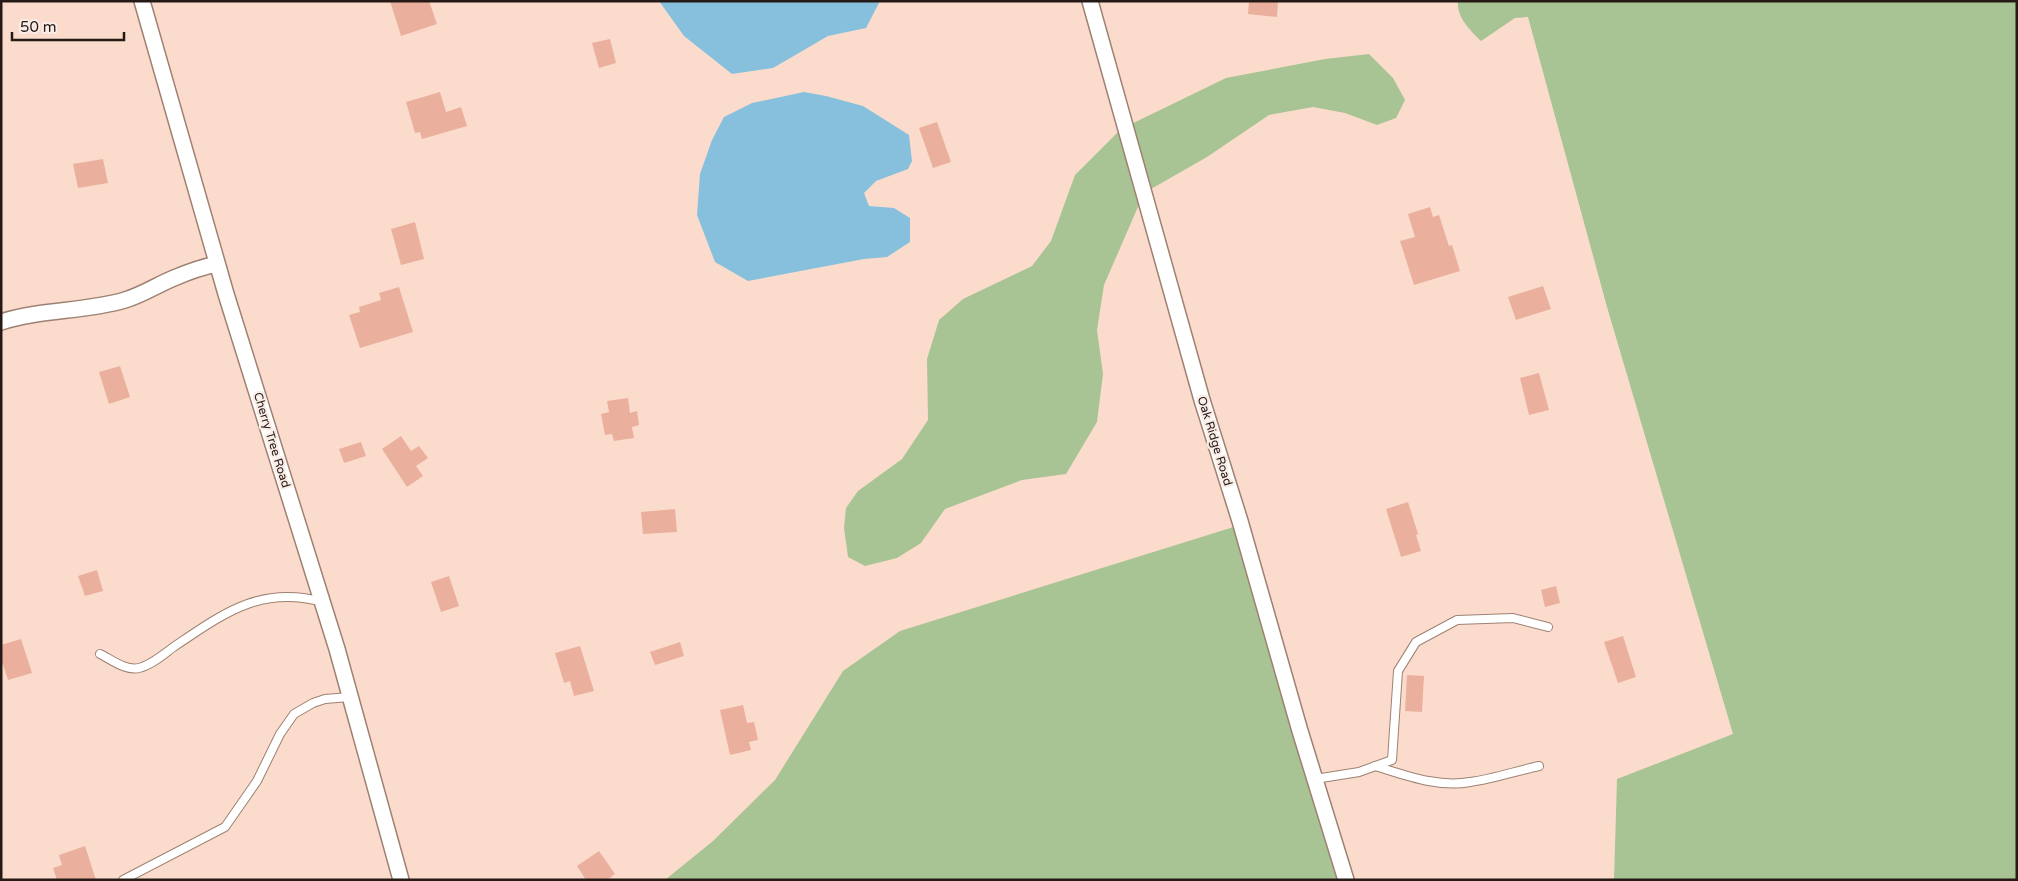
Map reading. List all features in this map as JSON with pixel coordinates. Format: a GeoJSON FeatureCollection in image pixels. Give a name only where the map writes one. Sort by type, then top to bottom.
{"type":"FeatureCollection","features":[{"type":"Feature","properties":{"kind":"street","name":"Cherry Tree Road"},"geometry":{"type":"LineString","coordinates":[[142,1],[217,264],[323,602],[401,880]]}},
{"type":"Feature","properties":{"kind":"street","name":"Oak Ridge Road"},"geometry":{"type":"LineString","coordinates":[[1090,1],[1202,400],[1240,521],[1346,880]]}},
{"type":"Feature","properties":{"kind":"street"},"geometry":{"type":"LineString","coordinates":[[1,322],[37,314],[84,308],[124,300],[150,290],[173,278],[217,264]]}},
{"type":"Feature","properties":{"kind":"lane"},"geometry":{"type":"LineString","coordinates":[[100,654],[127,668],[139,668],[153,661],[223,614],[250,603],[280,596],[302,597],[323,602]]}},
{"type":"Feature","properties":{"kind":"lane"},"geometry":{"type":"LineString","coordinates":[[1315,779],[1358,772],[1392,760],[1398,671],[1416,642],[1457,620],[1513,618],[1548,627]]}},
{"type":"Feature","properties":{"kind":"lane"},"geometry":{"type":"LineString","coordinates":[[124,880],[225,827],[257,781],[280,734],[294,714],[313,703],[350,697]]}},
{"type":"Feature","properties":{"kind":"lane"},"geometry":{"type":"LineString","coordinates":[[1375,766],[1422,780],[1445,783],[1469,783],[1539,766]]}},
{"type":"Feature","properties":{"kind":"green space"},"geometry":{"type":"Polygon","coordinates":[[[1458,1],[2017,1],[2017,880],[1614,880],[1617,779],[1733,734],[1607,307],[1528,17],[1515,18],[1481,41],[1459,13],[1458,1]]]}},
{"type":"Feature","properties":{"kind":"green space"},"geometry":{"type":"Polygon","coordinates":[[[1369,54],[1393,78],[1405,100],[1396,118],[1377,125],[1345,113],[1313,107],[1269,115],[1207,157],[1144,193],[1104,285],[1097,330],[1103,374],[1097,422],[1066,474],[1022,480],[945,509],[921,543],[897,558],[865,566],[848,557],[844,528],[846,508],[858,491],[902,459],[928,420],[927,359],[939,320],[963,299],[1032,266],[1051,241],[1075,175],[1121,129],[1226,78],[1325,59],[1369,54]]]}},
{"type":"Feature","properties":{"kind":"green space"},"geometry":{"type":"Polygon","coordinates":[[[1240,525],[1345,880],[665,880],[713,841],[775,780],[843,671],[900,631],[1240,525]]]}},
{"type":"Feature","properties":{"kind":"water"},"geometry":{"type":"Polygon","coordinates":[[[659,1],[880,1],[866,28],[828,36],[773,68],[732,74],[684,36],[659,1]]]}},
{"type":"Feature","properties":{"kind":"water"},"geometry":{"type":"Polygon","coordinates":[[[804,92],[863,106],[909,135],[912,161],[908,169],[876,181],[864,193],[869,206],[894,208],[910,218],[910,242],[887,257],[864,259],[748,281],[715,262],[697,215],[700,174],[712,140],[724,117],[752,103],[804,92]]]}},
{"type":"Feature","properties":{"kind":"building"},"geometry":{"type":"Polygon","coordinates":[[[390,1],[429,1],[437,24],[401,36],[390,1]]]}},
{"type":"Feature","properties":{"kind":"building"},"geometry":{"type":"Polygon","coordinates":[[[1249,1],[1278,1],[1277,17],[1248,14],[1249,1]]]}},
{"type":"Feature","properties":{"kind":"building"},"geometry":{"type":"Polygon","coordinates":[[[610,39],[616,63],[599,68],[592,43],[610,39]]]}},
{"type":"Feature","properties":{"kind":"building"},"geometry":{"type":"Polygon","coordinates":[[[440,92],[446,112],[461,107],[467,126],[422,139],[420,132],[415,133],[406,102],[440,92]]]}},
{"type":"Feature","properties":{"kind":"building"},"geometry":{"type":"Polygon","coordinates":[[[937,122],[951,162],[933,168],[919,128],[937,122]]]}},
{"type":"Feature","properties":{"kind":"building"},"geometry":{"type":"Polygon","coordinates":[[[103,159],[108,183],[78,188],[73,164],[103,159]]]}},
{"type":"Feature","properties":{"kind":"building"},"geometry":{"type":"Polygon","coordinates":[[[1430,207],[1433,217],[1439,215],[1449,246],[1452,245],[1460,271],[1414,285],[1400,241],[1415,237],[1408,214],[1430,207]]]}},
{"type":"Feature","properties":{"kind":"building"},"geometry":{"type":"Polygon","coordinates":[[[415,222],[424,259],[401,265],[391,229],[415,222]]]}},
{"type":"Feature","properties":{"kind":"building"},"geometry":{"type":"Polygon","coordinates":[[[1543,286],[1551,309],[1516,320],[1508,297],[1543,286]]]}},
{"type":"Feature","properties":{"kind":"building"},"geometry":{"type":"Polygon","coordinates":[[[399,287],[413,332],[360,348],[349,315],[360,312],[359,307],[381,300],[379,293],[399,287]]]}},
{"type":"Feature","properties":{"kind":"building"},"geometry":{"type":"Polygon","coordinates":[[[120,366],[130,397],[109,404],[99,372],[120,366]]]}},
{"type":"Feature","properties":{"kind":"building"},"geometry":{"type":"Polygon","coordinates":[[[1539,373],[1549,410],[1529,415],[1520,378],[1539,373]]]}},
{"type":"Feature","properties":{"kind":"building"},"geometry":{"type":"Polygon","coordinates":[[[628,398],[630,413],[637,411],[639,425],[632,427],[634,438],[614,441],[612,434],[605,435],[601,414],[609,412],[607,401],[628,398]]]}},
{"type":"Feature","properties":{"kind":"building"},"geometry":{"type":"Polygon","coordinates":[[[401,436],[411,451],[419,446],[428,458],[416,466],[423,476],[407,487],[382,449],[401,436]]]}},
{"type":"Feature","properties":{"kind":"building"},"geometry":{"type":"Polygon","coordinates":[[[361,442],[366,456],[344,463],[339,449],[361,442]]]}},
{"type":"Feature","properties":{"kind":"building"},"geometry":{"type":"Polygon","coordinates":[[[1408,502],[1421,551],[1401,557],[1386,509],[1408,502]]]}},
{"type":"Feature","properties":{"kind":"building"},"geometry":{"type":"Polygon","coordinates":[[[675,509],[677,532],[643,534],[641,512],[675,509]]]}},
{"type":"Feature","properties":{"kind":"building"},"geometry":{"type":"Polygon","coordinates":[[[97,570],[103,591],[85,596],[78,576],[97,570]]]}},
{"type":"Feature","properties":{"kind":"building"},"geometry":{"type":"Polygon","coordinates":[[[449,576],[459,606],[441,612],[431,582],[449,576]]]}},
{"type":"Feature","properties":{"kind":"building"},"geometry":{"type":"Polygon","coordinates":[[[1556,586],[1560,603],[1545,607],[1541,590],[1556,586]]]}},
{"type":"Feature","properties":{"kind":"building"},"geometry":{"type":"Polygon","coordinates":[[[1623,636],[1636,677],[1618,683],[1604,642],[1623,636]]]}},
{"type":"Feature","properties":{"kind":"building"},"geometry":{"type":"Polygon","coordinates":[[[21,639],[32,673],[8,680],[1,658],[1,645],[21,639]]]}},
{"type":"Feature","properties":{"kind":"building"},"geometry":{"type":"Polygon","coordinates":[[[680,642],[684,656],[655,665],[650,652],[680,642]]]}},
{"type":"Feature","properties":{"kind":"building"},"geometry":{"type":"Polygon","coordinates":[[[580,646],[594,691],[574,696],[570,681],[564,683],[555,653],[580,646]]]}},
{"type":"Feature","properties":{"kind":"building"},"geometry":{"type":"Polygon","coordinates":[[[1407,675],[1424,676],[1422,712],[1405,711],[1407,675]]]}},
{"type":"Feature","properties":{"kind":"building"},"geometry":{"type":"Polygon","coordinates":[[[743,705],[747,723],[754,722],[758,740],[749,742],[751,750],[730,755],[720,710],[743,705]]]}},
{"type":"Feature","properties":{"kind":"building"},"geometry":{"type":"Polygon","coordinates":[[[85,846],[96,880],[57,880],[53,868],[62,865],[59,855],[85,846]]]}},
{"type":"Feature","properties":{"kind":"building"},"geometry":{"type":"Polygon","coordinates":[[[599,851],[615,874],[607,880],[586,880],[577,866],[599,851]]]}}]}
